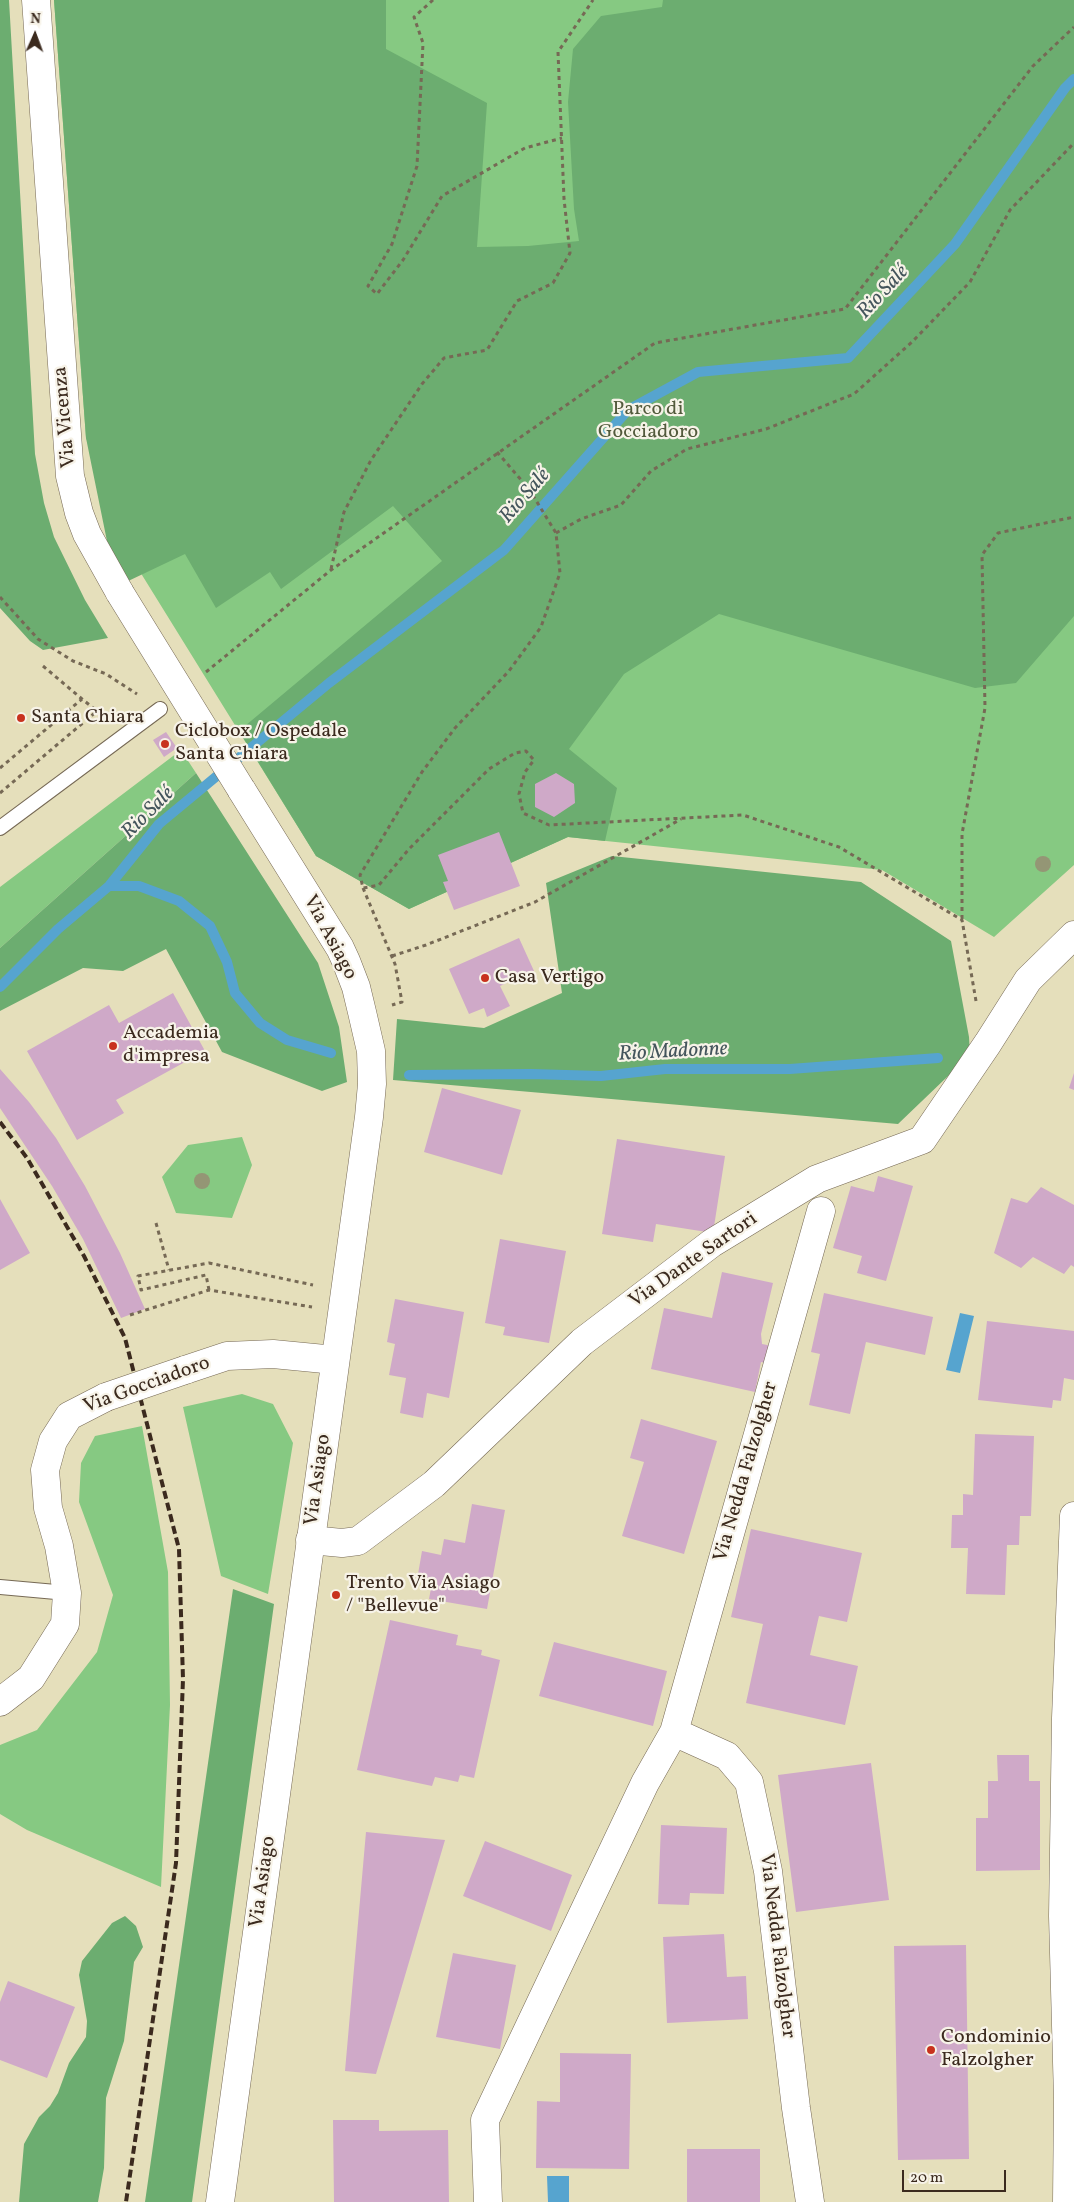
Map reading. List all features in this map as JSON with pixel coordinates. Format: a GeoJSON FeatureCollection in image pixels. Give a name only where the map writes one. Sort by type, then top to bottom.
{"type":"FeatureCollection","features":[{"type":"Feature","properties":{"kind":"street","name":"Via Vicenza"},"geometry":{"type":"LineString","coordinates":[[36,0],[70,476],[79,513],[87,534],[120,594],[241,789]]}},
{"type":"Feature","properties":{"kind":"street","name":"Via Asiago"},"geometry":{"type":"LineString","coordinates":[[220,2202],[372,1084],[371,1051],[356,987],[340,948],[241,789]]}},
{"type":"Feature","properties":{"kind":"street","name":"Via Dante Sartori"},"geometry":{"type":"LineString","coordinates":[[310,1540],[342,1543],[358,1540],[434,1484],[582,1342],[712,1243],[817,1179],[922,1140],[1028,980],[1074,935]]}},
{"type":"Feature","properties":{"kind":"street","name":"Via Nedda Falzolgher"},"geometry":{"type":"LineString","coordinates":[[488,2202],[485,2120],[645,1784],[674,1732],[821,1211]]}},
{"type":"Feature","properties":{"kind":"street","name":"Via Gocciadoro"},"geometry":{"type":"LineString","coordinates":[[0,1702],[30,1678],[66,1624],[67,1593],[59,1546],[48,1508],[45,1470],[52,1441],[69,1416],[106,1397],[227,1356],[273,1354],[335,1360]]}},
{"type":"Feature","properties":{"kind":"street"},"geometry":{"type":"LineString","coordinates":[[1068,2202],[1068,2089],[1063,1931],[1074,1516]]}},
{"type":"Feature","properties":{"kind":"street","name":"Via Nedda Falzolgher"},"geometry":{"type":"LineString","coordinates":[[674,1732],[727,1756],[749,1782],[768,1871],[796,2108],[810,2202]]}},
{"type":"Feature","properties":{"kind":"lane"},"geometry":{"type":"LineString","coordinates":[[0,828],[160,709]]}},
{"type":"Feature","properties":{"kind":"lane"},"geometry":{"type":"LineString","coordinates":[[0,1587],[67,1593]]}},
{"type":"Feature","properties":{"kind":"path"},"geometry":{"type":"LineString","coordinates":[[433,0],[414,17],[423,43],[417,166],[392,244],[368,286],[377,294],[403,260],[442,196],[525,148],[562,138]]}},
{"type":"Feature","properties":{"kind":"path"},"geometry":{"type":"LineString","coordinates":[[331,570],[344,512],[371,460],[422,384],[444,358],[487,350],[517,301],[553,283],[570,253],[564,199],[558,52],[593,0]]}},
{"type":"Feature","properties":{"kind":"path"},"geometry":{"type":"LineString","coordinates":[[205,673],[331,570],[655,343],[845,309],[1033,66],[1074,27]]}},
{"type":"Feature","properties":{"kind":"path"},"geometry":{"type":"LineString","coordinates":[[556,533],[581,519],[621,505],[651,471],[687,449],[766,429],[854,394],[912,342],[970,282],[1010,210],[1074,143]]}},
{"type":"Feature","properties":{"kind":"path"},"geometry":{"type":"LineString","coordinates":[[386,1007],[402,1002],[392,956],[363,888],[360,875],[422,772],[455,728],[510,671],[541,627],[560,573],[556,533],[529,489],[497,452]]}},
{"type":"Feature","properties":{"kind":"path"},"geometry":{"type":"LineString","coordinates":[[988,1043],[979,1017],[962,920],[962,834],[985,708],[982,555],[998,532],[1074,518]]}},
{"type":"Feature","properties":{"kind":"path"},"geometry":{"type":"LineString","coordinates":[[0,597],[38,639],[73,661],[106,674],[160,709]]}},
{"type":"Feature","properties":{"kind":"path"},"geometry":{"type":"LineString","coordinates":[[0,793],[97,711],[43,666]]}},
{"type":"Feature","properties":{"kind":"path"},"geometry":{"type":"LineString","coordinates":[[0,768],[82,699]]}},
{"type":"Feature","properties":{"kind":"path"},"geometry":{"type":"LineString","coordinates":[[363,888],[378,885],[409,849],[489,769],[515,753],[526,751],[534,760],[525,772],[519,794],[523,813],[549,825],[743,815],[839,847],[962,920]]}},
{"type":"Feature","properties":{"kind":"path"},"geometry":{"type":"LineString","coordinates":[[392,956],[426,946],[535,902],[682,818]]}},
{"type":"Feature","properties":{"kind":"path"},"geometry":{"type":"LineString","coordinates":[[156,1224],[169,1270]]}},
{"type":"Feature","properties":{"kind":"path"},"geometry":{"type":"LineString","coordinates":[[210,1290],[206,1275],[141,1290],[138,1276],[209,1263],[319,1286]]}},
{"type":"Feature","properties":{"kind":"path"},"geometry":{"type":"LineString","coordinates":[[130,1315],[210,1290],[316,1307]]}},
{"type":"Feature","properties":{"kind":"green space"},"geometry":{"type":"Polygon","coordinates":[[[0,0],[9,0],[35,454],[44,503],[54,537],[85,600],[108,638],[43,650],[30,641],[0,608],[0,0]]]}},
{"type":"Feature","properties":{"kind":"green space","name":"Parco di Gocciadoro"},"geometry":{"type":"Polygon","coordinates":[[[54,0],[1074,0],[1074,865],[994,937],[882,870],[568,837],[409,909],[316,856],[142,575],[86,438],[54,0]]]}},
{"type":"Feature","properties":{"kind":"green space","name":"Parco di Gocciadoro"},"geometry":{"type":"Polygon","coordinates":[[[54,0],[386,0],[386,49],[487,103],[477,247],[528,246],[579,241],[574,209],[568,102],[573,49],[601,16],[662,7],[663,0],[1074,0],[1074,616],[1016,683],[975,688],[719,614],[624,674],[569,749],[617,788],[605,841],[568,837],[409,909],[316,856],[239,731],[442,561],[393,506],[281,589],[270,572],[216,608],[185,554],[124,583],[108,546],[86,438],[54,0]]]}},
{"type":"Feature","properties":{"kind":"green space"},"geometry":{"type":"Polygon","coordinates":[[[181,750],[196,773],[0,948],[0,887],[181,750]]]}},
{"type":"Feature","properties":{"kind":"green space"},"geometry":{"type":"Polygon","coordinates":[[[196,773],[318,963],[339,1027],[347,1082],[322,1091],[222,1052],[166,949],[123,971],[83,968],[0,1011],[0,948],[196,773]]]}},
{"type":"Feature","properties":{"kind":"green space"},"geometry":{"type":"Polygon","coordinates":[[[612,856],[861,882],[951,941],[969,1037],[970,1055],[898,1124],[393,1080],[397,1019],[484,1028],[562,993],[546,883],[612,856]]]}},
{"type":"Feature","properties":{"kind":"green space"},"geometry":{"type":"Polygon","coordinates":[[[242,1137],[252,1165],[232,1218],[176,1213],[162,1177],[188,1145],[242,1137]]]}},
{"type":"Feature","properties":{"kind":"green space"},"geometry":{"type":"Polygon","coordinates":[[[242,1394],[273,1404],[293,1443],[268,1594],[221,1576],[183,1407],[242,1394]]]}},
{"type":"Feature","properties":{"kind":"green space"},"geometry":{"type":"Polygon","coordinates":[[[142,1426],[168,1572],[170,1705],[161,1887],[27,1830],[0,1814],[0,1745],[37,1730],[97,1652],[113,1595],[79,1502],[81,1463],[95,1436],[142,1426]]]}},
{"type":"Feature","properties":{"kind":"green space"},"geometry":{"type":"Polygon","coordinates":[[[233,1589],[274,1604],[192,2202],[145,2202],[233,1589]]]}},
{"type":"Feature","properties":{"kind":"green space"},"geometry":{"type":"Polygon","coordinates":[[[125,1916],[136,1926],[143,1947],[134,1962],[124,2041],[106,2098],[104,2168],[98,2202],[19,2202],[24,2144],[39,2117],[50,2106],[58,2093],[69,2063],[86,2037],[87,2021],[79,1975],[82,1961],[112,1923],[125,1916]]]}},
{"type":"Feature","properties":{"kind":"water"},"geometry":{"type":"Polygon","coordinates":[[[960,1313],[974,1316],[960,1373],[946,1370],[960,1313]]]}},
{"type":"Feature","properties":{"kind":"water"},"geometry":{"type":"Polygon","coordinates":[[[547,2176],[569,2176],[569,2202],[548,2202],[547,2176]]]}},
{"type":"Feature","properties":{"kind":"building","name":"Ciclobox / Ospedale Santa Chiara"},"geometry":{"type":"Polygon","coordinates":[[[166,732],[177,748],[164,757],[153,740],[166,732]]]}},
{"type":"Feature","properties":{"kind":"building"},"geometry":{"type":"Polygon","coordinates":[[[556,773],[574,784],[575,803],[554,817],[535,807],[535,784],[556,773]]]}},
{"type":"Feature","properties":{"kind":"building"},"geometry":{"type":"Polygon","coordinates":[[[499,832],[520,886],[454,910],[443,882],[448,881],[438,855],[499,832]]]}},
{"type":"Feature","properties":{"kind":"building","name":"Casa Vertigo"},"geometry":{"type":"Polygon","coordinates":[[[519,938],[534,971],[500,986],[510,1006],[487,1017],[484,1008],[469,1014],[449,969],[519,938]]]}},
{"type":"Feature","properties":{"kind":"building"},"geometry":{"type":"Polygon","coordinates":[[[173,993],[205,1051],[116,1100],[124,1113],[77,1140],[27,1051],[109,1005],[119,1023],[173,993]]]}},
{"type":"Feature","properties":{"kind":"building"},"geometry":{"type":"Polygon","coordinates":[[[0,1069],[29,1102],[56,1138],[85,1186],[120,1253],[145,1309],[121,1318],[83,1239],[52,1186],[0,1108],[0,1069]]]}},
{"type":"Feature","properties":{"kind":"building"},"geometry":{"type":"Polygon","coordinates":[[[1074,1073],[1074,1090],[1069,1088],[1074,1073]]]}},
{"type":"Feature","properties":{"kind":"building"},"geometry":{"type":"Polygon","coordinates":[[[442,1088],[521,1110],[502,1175],[424,1152],[442,1088]]]}},
{"type":"Feature","properties":{"kind":"building"},"geometry":{"type":"Polygon","coordinates":[[[617,1139],[725,1156],[713,1233],[656,1224],[653,1242],[602,1234],[617,1139]]]}},
{"type":"Feature","properties":{"kind":"building"},"geometry":{"type":"Polygon","coordinates":[[[878,1176],[913,1186],[886,1281],[857,1273],[862,1256],[833,1248],[851,1186],[874,1192],[878,1176]]]}},
{"type":"Feature","properties":{"kind":"building"},"geometry":{"type":"Polygon","coordinates":[[[1041,1187],[1074,1205],[1074,1267],[1071,1265],[1064,1274],[1033,1257],[1021,1268],[994,1253],[1011,1198],[1027,1203],[1041,1187]]]}},
{"type":"Feature","properties":{"kind":"building"},"geometry":{"type":"Polygon","coordinates":[[[0,1199],[30,1253],[0,1270],[0,1199]]]}},
{"type":"Feature","properties":{"kind":"building"},"geometry":{"type":"Polygon","coordinates":[[[500,1239],[566,1251],[549,1343],[503,1335],[505,1327],[485,1323],[500,1239]]]}},
{"type":"Feature","properties":{"kind":"building"},"geometry":{"type":"Polygon","coordinates":[[[722,1272],[773,1283],[761,1334],[762,1344],[777,1347],[773,1365],[761,1362],[755,1392],[651,1369],[664,1308],[712,1318],[722,1272]]]}},
{"type":"Feature","properties":{"kind":"building"},"geometry":{"type":"Polygon","coordinates":[[[824,1293],[933,1317],[925,1355],[866,1342],[850,1414],[809,1405],[820,1354],[811,1352],[824,1293]]]}},
{"type":"Feature","properties":{"kind":"building"},"geometry":{"type":"Polygon","coordinates":[[[395,1299],[464,1312],[449,1398],[427,1393],[423,1418],[400,1413],[406,1378],[389,1375],[395,1344],[387,1342],[395,1299]]]}},
{"type":"Feature","properties":{"kind":"building"},"geometry":{"type":"Polygon","coordinates":[[[987,1321],[1074,1331],[1074,1380],[1064,1378],[1061,1401],[1053,1400],[1052,1408],[978,1400],[987,1321]]]}},
{"type":"Feature","properties":{"kind":"building"},"geometry":{"type":"Polygon","coordinates":[[[641,1419],[717,1441],[684,1554],[622,1536],[644,1462],[630,1458],[641,1419]]]}},
{"type":"Feature","properties":{"kind":"building"},"geometry":{"type":"Polygon","coordinates":[[[975,1434],[1034,1436],[1031,1516],[1020,1516],[1019,1545],[1007,1545],[1005,1595],[966,1594],[968,1548],[951,1548],[952,1515],[963,1515],[963,1494],[973,1495],[975,1434]]]}},
{"type":"Feature","properties":{"kind":"building"},"geometry":{"type":"Polygon","coordinates":[[[472,1504],[505,1510],[487,1609],[429,1599],[432,1583],[417,1580],[422,1551],[441,1555],[444,1539],[465,1543],[472,1504]]]}},
{"type":"Feature","properties":{"kind":"building"},"geometry":{"type":"Polygon","coordinates":[[[751,1529],[862,1553],[847,1622],[819,1616],[810,1655],[858,1666],[845,1725],[746,1703],[763,1624],[731,1617],[751,1529]]]}},
{"type":"Feature","properties":{"kind":"building"},"geometry":{"type":"Polygon","coordinates":[[[390,1620],[458,1635],[456,1645],[482,1650],[481,1655],[500,1660],[474,1778],[460,1775],[458,1782],[435,1777],[432,1786],[357,1770],[390,1620]]]}},
{"type":"Feature","properties":{"kind":"building"},"geometry":{"type":"Polygon","coordinates":[[[554,1642],[667,1671],[653,1726],[539,1696],[554,1642]]]}},
{"type":"Feature","properties":{"kind":"building"},"geometry":{"type":"Polygon","coordinates":[[[997,1755],[1029,1755],[1029,1781],[1040,1781],[1040,1870],[976,1871],[976,1818],[988,1818],[988,1781],[998,1781],[997,1755]]]}},
{"type":"Feature","properties":{"kind":"building"},"geometry":{"type":"Polygon","coordinates":[[[871,1763],[889,1900],[796,1912],[778,1775],[871,1763]]]}},
{"type":"Feature","properties":{"kind":"building"},"geometry":{"type":"Polygon","coordinates":[[[661,1825],[727,1828],[724,1894],[690,1893],[689,1905],[658,1904],[661,1825]]]}},
{"type":"Feature","properties":{"kind":"building"},"geometry":{"type":"Polygon","coordinates":[[[366,1832],[445,1840],[376,2074],[345,2071],[366,1832]]]}},
{"type":"Feature","properties":{"kind":"building"},"geometry":{"type":"Polygon","coordinates":[[[485,1841],[572,1875],[551,1931],[463,1896],[485,1841]]]}},
{"type":"Feature","properties":{"kind":"building"},"geometry":{"type":"Polygon","coordinates":[[[724,1934],[727,1977],[746,1976],[748,2019],[667,2023],[663,1937],[724,1934]]]}},
{"type":"Feature","properties":{"kind":"building","name":"Condominio Falzolgher"},"geometry":{"type":"Polygon","coordinates":[[[966,1945],[969,2159],[898,2160],[894,1946],[966,1945]]]}},
{"type":"Feature","properties":{"kind":"building"},"geometry":{"type":"Polygon","coordinates":[[[453,1953],[516,1965],[500,2049],[436,2037],[453,1953]]]}},
{"type":"Feature","properties":{"kind":"building"},"geometry":{"type":"Polygon","coordinates":[[[8,1981],[75,2007],[47,2078],[0,2060],[0,2002],[8,1981]]]}},
{"type":"Feature","properties":{"kind":"building"},"geometry":{"type":"Polygon","coordinates":[[[560,2053],[631,2054],[629,2169],[536,2168],[537,2101],[560,2102],[560,2053]]]}},
{"type":"Feature","properties":{"kind":"building"},"geometry":{"type":"Polygon","coordinates":[[[333,2120],[379,2120],[379,2131],[448,2130],[449,2202],[334,2202],[333,2120]]]}},
{"type":"Feature","properties":{"kind":"building"},"geometry":{"type":"Polygon","coordinates":[[[687,2149],[760,2149],[760,2202],[687,2202],[687,2149]]]}},
{"type":"Feature","properties":{"kind":"waterway","name":"Rio Salé"},"geometry":{"type":"LineString","coordinates":[[0,987],[58,929],[109,886],[159,824],[329,683],[504,550],[628,410],[698,372],[848,358],[955,244],[1065,88],[1074,79]]}},
{"type":"Feature","properties":{"kind":"waterway","name":"Rio Madonne"},"geometry":{"type":"LineString","coordinates":[[109,886],[139,886],[179,901],[210,926],[227,962],[235,993],[260,1023],[287,1040],[331,1053]]}},
{"type":"Feature","properties":{"kind":"waterway","name":"Rio Madonne"},"geometry":{"type":"LineString","coordinates":[[409,1075],[531,1074],[601,1076],[665,1069],[790,1069],[938,1058]]}},
{"type":"Feature","properties":{"kind":"railway"},"geometry":{"type":"LineString","coordinates":[[0,1122],[27,1158],[84,1256],[125,1338],[179,1549],[183,1679],[176,1863],[126,2202]]}},
{"type":"Feature","properties":{"kind":"place","name":"Santa Chiara"},"geometry":{"type":"Point","coordinates":[21,718]}},
{"type":"Feature","properties":{"kind":"place","name":"Ciclobox / Ospedale Santa Chiara"},"geometry":{"type":"Point","coordinates":[165,744]}},
{"type":"Feature","properties":{"kind":"place","name":"Casa Vertigo"},"geometry":{"type":"Point","coordinates":[485,978]}},
{"type":"Feature","properties":{"kind":"place","name":"Accademia d'impresa"},"geometry":{"type":"Point","coordinates":[113,1046]}},
{"type":"Feature","properties":{"kind":"place","name":"Trento Via Asiago / \"Bellevue\""},"geometry":{"type":"Point","coordinates":[336,1595]}},
{"type":"Feature","properties":{"kind":"place","name":"Condominio Falzolgher"},"geometry":{"type":"Point","coordinates":[931,2050]}}]}
